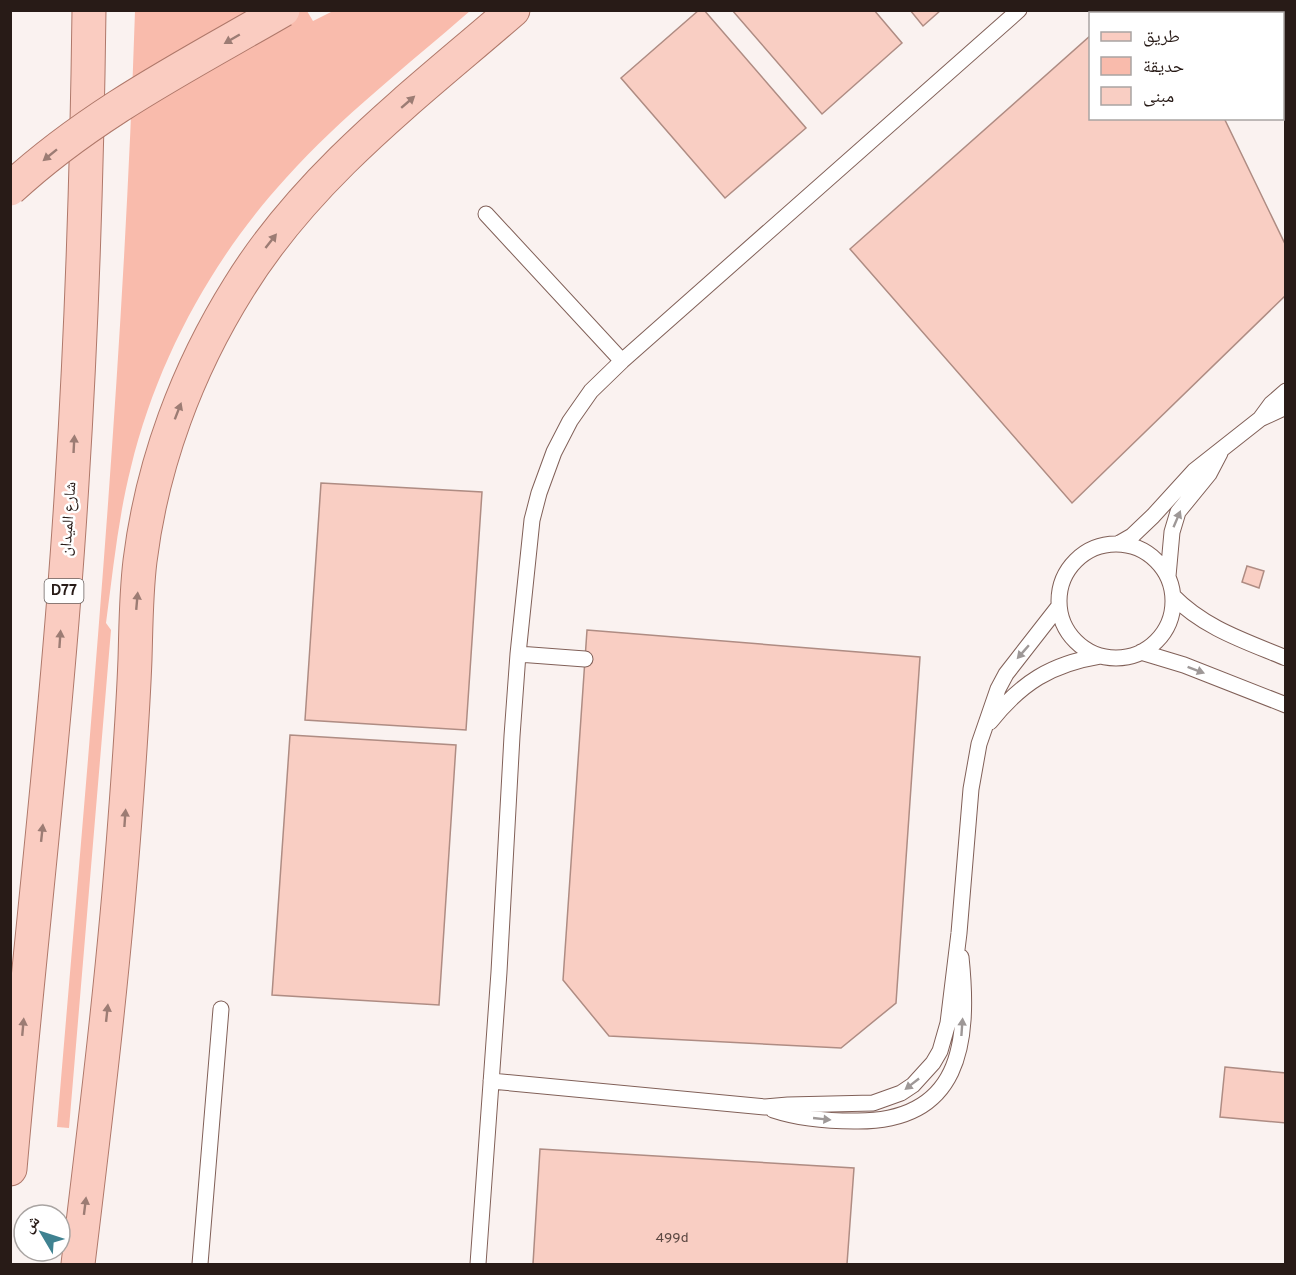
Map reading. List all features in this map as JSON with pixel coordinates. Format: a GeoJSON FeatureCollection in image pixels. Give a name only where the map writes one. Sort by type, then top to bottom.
{"type":"FeatureCollection","features":[{"type":"Feature","properties":{"kind":"main road","name":"شارع الميدان"},"geometry":{"type":"LineString","coordinates":[[10,1169],[58,660],[72,484],[87,155],[89,10]]}},
{"type":"Feature","properties":{"kind":"main road"},"geometry":{"type":"LineString","coordinates":[[10,189],[65,142],[104,114],[283,10]]}},
{"type":"Feature","properties":{"kind":"main road"},"geometry":{"type":"LineString","coordinates":[[78,1264],[110,981],[125,820],[140,561],[148,513],[175,418],[202,355],[240,286],[267,245],[298,207],[368,137],[513,10]]}},
{"type":"Feature","properties":{"kind":"lane"},"geometry":{"type":"LineString","coordinates":[[478,1264],[518,654],[532,520],[554,452],[570,420],[591,391],[622,360],[1019,10]]}},
{"type":"Feature","properties":{"kind":"lane"},"geometry":{"type":"LineString","coordinates":[[486,214],[622,360]]}},
{"type":"Feature","properties":{"kind":"lane"},"geometry":{"type":"LineString","coordinates":[[1260,419],[1271,404],[1286,391]]}},
{"type":"Feature","properties":{"kind":"lane"},"geometry":{"type":"LineString","coordinates":[[1118,544],[1148,522],[1194,471],[1260,419],[1286,407]]}},
{"type":"Feature","properties":{"kind":"lane"},"geometry":{"type":"LineString","coordinates":[[1168,576],[1172,532],[1178,513],[1209,474],[1222,450]]}},
{"type":"Feature","properties":{"kind":"lane"},"geometry":{"type":"LineString","coordinates":[[1127,545],[1146,552],[1161,565],[1168,576],[1173,596],[1172,610],[1166,629],[1152,645],[1141,652],[1128,657],[1100,656],[1088,651],[1068,632],[1062,620],[1059,606],[1063,580],[1078,558],[1101,546],[1127,545]]}},
{"type":"Feature","properties":{"kind":"lane"},"geometry":{"type":"LineString","coordinates":[[1173,596],[1188,611],[1207,624],[1286,658]]}},
{"type":"Feature","properties":{"kind":"lane"},"geometry":{"type":"LineString","coordinates":[[491,1081],[765,1107],[873,1103],[901,1093],[918,1080],[933,1064],[945,1037],[959,933],[973,772],[979,744],[998,689],[1006,674],[1059,606]]}},
{"type":"Feature","properties":{"kind":"lane"},"geometry":{"type":"LineString","coordinates":[[1141,652],[1184,665],[1286,705]]}},
{"type":"Feature","properties":{"kind":"lane"},"geometry":{"type":"LineString","coordinates":[[518,654],[585,658]]}},
{"type":"Feature","properties":{"kind":"lane"},"geometry":{"type":"LineString","coordinates":[[985,729],[1012,696],[1038,676],[1068,663],[1100,656]]}},
{"type":"Feature","properties":{"kind":"lane"},"geometry":{"type":"LineString","coordinates":[[765,1107],[808,1118],[888,1120],[905,1115],[935,1095],[955,1066],[960,1048],[963,986],[959,933]]}},
{"type":"Feature","properties":{"kind":"lane"},"geometry":{"type":"LineString","coordinates":[[200,1264],[221,1009]]}},
{"type":"Feature","properties":{"kind":"green space"},"geometry":{"type":"Polygon","coordinates":[[[135,11],[307,11],[313,21],[333,11],[470,11],[329,134],[259,209],[234,242],[190,313],[156,388],[142,427],[126,486],[106,623],[111,630],[69,1128],[57,1127],[113,430],[135,11]]]}},
{"type":"Feature","properties":{"kind":"building"},"geometry":{"type":"Polygon","coordinates":[[[699,10],[704,10],[806,128],[725,198],[621,78],[699,10]]]}},
{"type":"Feature","properties":{"kind":"building"},"geometry":{"type":"Polygon","coordinates":[[[732,10],[874,10],[902,43],[822,114],[732,10]]]}},
{"type":"Feature","properties":{"kind":"building"},"geometry":{"type":"Polygon","coordinates":[[[910,10],[941,10],[923,26],[910,10]]]}},
{"type":"Feature","properties":{"kind":"building"},"geometry":{"type":"Polygon","coordinates":[[[1119,10],[1149,10],[1155,12],[1118,12],[1119,10]]]}},
{"type":"Feature","properties":{"kind":"building"},"geometry":{"type":"Polygon","coordinates":[[[1089,37],[1089,120],[1225,120],[1286,246],[1286,295],[1072,503],[850,249],[1089,37]]]}},
{"type":"Feature","properties":{"kind":"building"},"geometry":{"type":"Polygon","coordinates":[[[321,483],[482,492],[466,730],[305,720],[321,483]]]}},
{"type":"Feature","properties":{"kind":"building"},"geometry":{"type":"Polygon","coordinates":[[[1247,566],[1264,571],[1259,588],[1242,582],[1247,566]]]}},
{"type":"Feature","properties":{"kind":"building"},"geometry":{"type":"Polygon","coordinates":[[[587,630],[920,657],[896,1003],[841,1048],[609,1036],[563,980],[587,630]]]}},
{"type":"Feature","properties":{"kind":"building"},"geometry":{"type":"Polygon","coordinates":[[[290,735],[456,745],[439,1005],[272,995],[290,735]]]}},
{"type":"Feature","properties":{"kind":"building"},"geometry":{"type":"Polygon","coordinates":[[[1225,1067],[1286,1073],[1286,1123],[1220,1117],[1225,1067]]]}},
{"type":"Feature","properties":{"kind":"building"},"geometry":{"type":"Polygon","coordinates":[[[540,1149],[854,1168],[847,1264],[533,1264],[540,1149]]]}}]}
